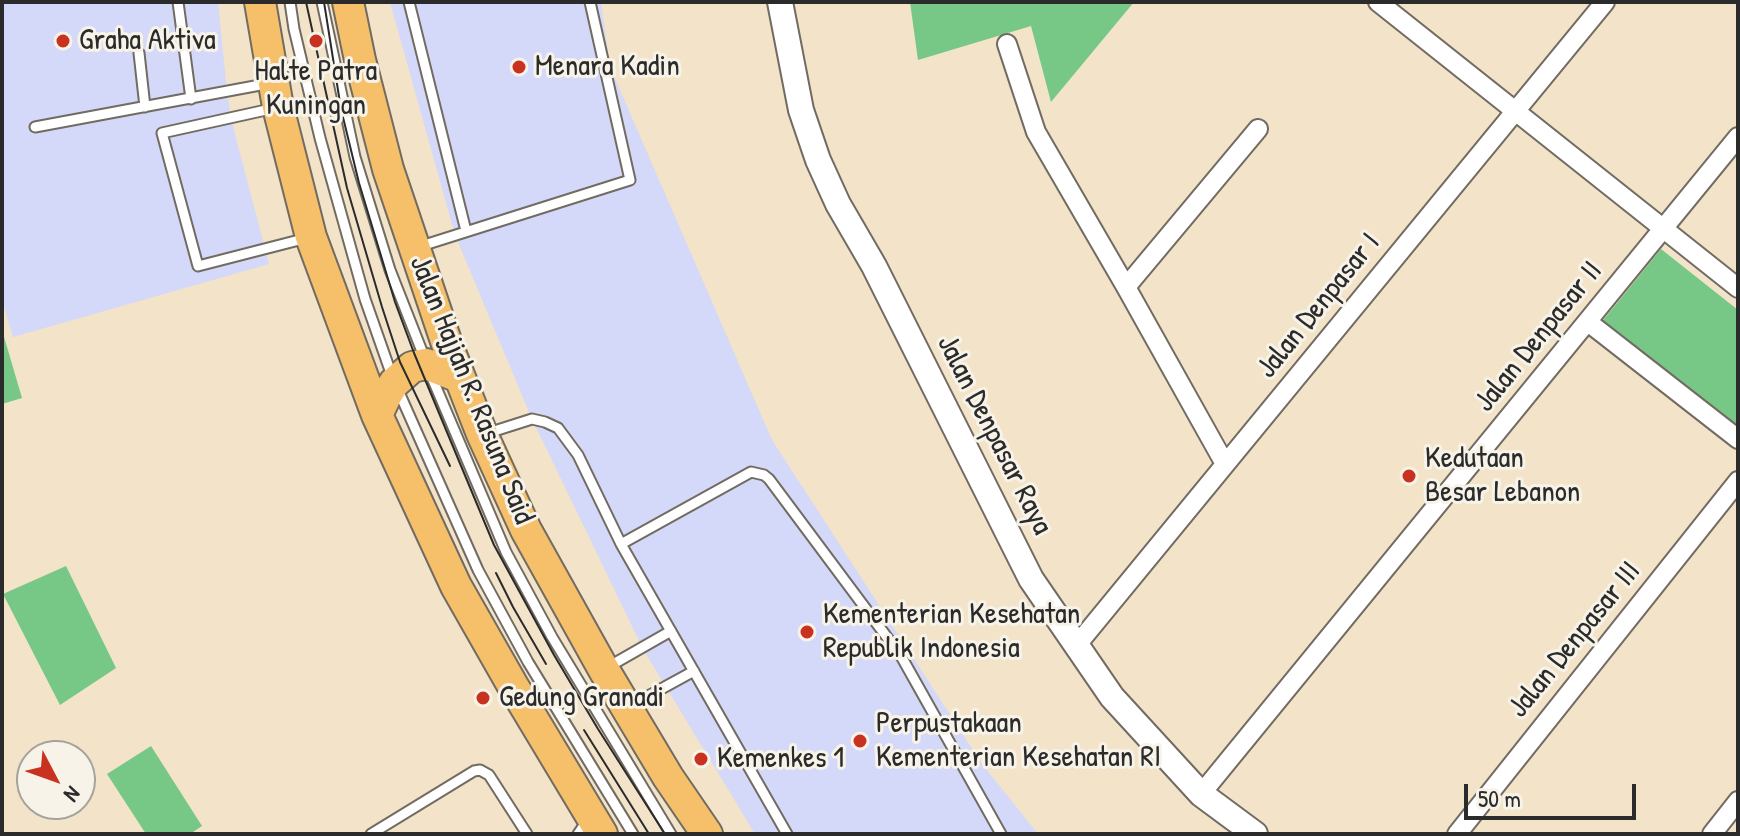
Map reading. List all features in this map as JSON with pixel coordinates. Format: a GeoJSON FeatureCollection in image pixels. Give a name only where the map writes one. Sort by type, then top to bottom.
{"type":"FeatureCollection","features":[{"type":"Feature","properties":{"kind":"main road"},"geometry":{"type":"LineString","coordinates":[[260,2],[276,95],[311,237],[377,415],[456,586],[590,828]]}},
{"type":"Feature","properties":{"kind":"main road","name":"Jalan Hajjah R. Rasuna Said"},"geometry":{"type":"LineString","coordinates":[[348,2],[388,169],[459,377],[482,434],[526,530],[604,670],[668,777],[707,834]]}},
{"type":"Feature","properties":{"kind":"main road"},"geometry":{"type":"LineString","coordinates":[[377,415],[394,383],[412,367],[426,364],[459,377]]}},
{"type":"Feature","properties":{"kind":"street","name":"Jalan Denpasar Raya"},"geometry":{"type":"LineString","coordinates":[[780,2],[801,110],[818,160],[1031,579],[1112,697],[1201,794],[1255,834]]}},
{"type":"Feature","properties":{"kind":"street"},"geometry":{"type":"LineString","coordinates":[[1378,2],[1738,288]]}},
{"type":"Feature","properties":{"kind":"street","name":"Jalan Denpasar I"},"geometry":{"type":"LineString","coordinates":[[1076,646],[1605,2]]}},
{"type":"Feature","properties":{"kind":"street"},"geometry":{"type":"LineString","coordinates":[[1007,44],[1036,132],[1225,464]]}},
{"type":"Feature","properties":{"kind":"street"},"geometry":{"type":"LineString","coordinates":[[1126,287],[1258,129]]}},
{"type":"Feature","properties":{"kind":"street","name":"Jalan Denpasar II"},"geometry":{"type":"LineString","coordinates":[[1201,794],[1738,137]]}},
{"type":"Feature","properties":{"kind":"street"},"geometry":{"type":"LineString","coordinates":[[1588,322],[1738,439]]}},
{"type":"Feature","properties":{"kind":"street","name":"Jalan Denpasar III"},"geometry":{"type":"LineString","coordinates":[[1457,834],[1738,481]]}},
{"type":"Feature","properties":{"kind":"street"},"geometry":{"type":"LineString","coordinates":[[1712,834],[1738,801]]}},
{"type":"Feature","properties":{"kind":"lane"},"geometry":{"type":"LineString","coordinates":[[178,2],[191,99]]}},
{"type":"Feature","properties":{"kind":"lane"},"geometry":{"type":"LineString","coordinates":[[290,2],[320,138],[365,299],[394,383],[478,570],[528,662],[633,834]]}},
{"type":"Feature","properties":{"kind":"lane"},"geometry":{"type":"LineString","coordinates":[[322,2],[355,157],[390,270],[426,364],[506,552],[552,637],[671,834]]}},
{"type":"Feature","properties":{"kind":"lane"},"geometry":{"type":"LineString","coordinates":[[409,2],[466,231]]}},
{"type":"Feature","properties":{"kind":"lane"},"geometry":{"type":"LineString","coordinates":[[414,248],[630,180],[590,2]]}},
{"type":"Feature","properties":{"kind":"lane"},"geometry":{"type":"LineString","coordinates":[[139,53],[145,107]]}},
{"type":"Feature","properties":{"kind":"lane"},"geometry":{"type":"LineString","coordinates":[[35,127],[191,99],[276,95]]}},
{"type":"Feature","properties":{"kind":"lane"},"geometry":{"type":"LineString","coordinates":[[276,95],[162,133],[198,266],[311,237]]}},
{"type":"Feature","properties":{"kind":"lane"},"geometry":{"type":"LineString","coordinates":[[482,434],[532,419],[558,428],[578,455],[621,544],[787,834]]}},
{"type":"Feature","properties":{"kind":"lane"},"geometry":{"type":"LineString","coordinates":[[621,544],[751,472],[769,479],[901,656],[1001,834]]}},
{"type":"Feature","properties":{"kind":"lane"},"geometry":{"type":"LineString","coordinates":[[604,670],[671,631]]}},
{"type":"Feature","properties":{"kind":"lane"},"geometry":{"type":"LineString","coordinates":[[627,707],[694,671]]}},
{"type":"Feature","properties":{"kind":"lane"},"geometry":{"type":"LineString","coordinates":[[371,834],[480,770],[489,775],[527,834]]}},
{"type":"Feature","properties":{"kind":"shaded area"},"geometry":{"type":"Polygon","coordinates":[[[2,2],[218,2],[231,119],[269,264],[13,337],[2,300],[2,2]]]}},
{"type":"Feature","properties":{"kind":"shaded area"},"geometry":{"type":"Polygon","coordinates":[[[390,2],[601,2],[610,67],[772,440],[982,764],[1038,834],[755,834],[643,649],[532,419],[455,235],[390,2]]]}},
{"type":"Feature","properties":{"kind":"green space"},"geometry":{"type":"Polygon","coordinates":[[[910,2],[1134,2],[1051,102],[1031,26],[918,60],[910,2]]]}},
{"type":"Feature","properties":{"kind":"green space"},"geometry":{"type":"Polygon","coordinates":[[[1661,249],[1738,310],[1738,431],[1600,324],[1661,249]]]}},
{"type":"Feature","properties":{"kind":"green space"},"geometry":{"type":"Polygon","coordinates":[[[2,330],[22,398],[2,404],[2,330]]]}},
{"type":"Feature","properties":{"kind":"green space"},"geometry":{"type":"Polygon","coordinates":[[[66,566],[116,668],[60,705],[3,594],[66,566]]]}},
{"type":"Feature","properties":{"kind":"green space"},"geometry":{"type":"Polygon","coordinates":[[[151,746],[202,826],[190,834],[146,834],[107,774],[151,746]]]}},
{"type":"Feature","properties":{"kind":"tram line"},"geometry":{"type":"LineString","coordinates":[[306,2],[347,188],[382,307],[400,362],[450,466]]}},
{"type":"Feature","properties":{"kind":"tram line"},"geometry":{"type":"LineString","coordinates":[[324,2],[341,109],[359,183],[414,353],[494,545],[554,655],[665,834]]}},
{"type":"Feature","properties":{"kind":"tram line"},"geometry":{"type":"LineString","coordinates":[[496,573],[546,664]]}},
{"type":"Feature","properties":{"kind":"tram line"},"geometry":{"type":"LineString","coordinates":[[584,730],[649,834]]}},
{"type":"Feature","properties":{"kind":"place","name":"Graha Aktiva"},"geometry":{"type":"Point","coordinates":[63,41]}},
{"type":"Feature","properties":{"kind":"place","name":"Halte Patra Kuningan"},"geometry":{"type":"Point","coordinates":[316,41]}},
{"type":"Feature","properties":{"kind":"place","name":"Menara Kadin"},"geometry":{"type":"Point","coordinates":[519,67]}},
{"type":"Feature","properties":{"kind":"place","name":"Kedutaan Besar Lebanon"},"geometry":{"type":"Point","coordinates":[1409,476]}},
{"type":"Feature","properties":{"kind":"place","name":"Kementerian Kesehatan Republik Indonesia"},"geometry":{"type":"Point","coordinates":[807,632]}},
{"type":"Feature","properties":{"kind":"place","name":"Gedung Granadi"},"geometry":{"type":"Point","coordinates":[483,698]}},
{"type":"Feature","properties":{"kind":"place","name":"Perpustakaan Kementerian Kesehatan RI"},"geometry":{"type":"Point","coordinates":[860,741]}},
{"type":"Feature","properties":{"kind":"place","name":"Kemenkes 1"},"geometry":{"type":"Point","coordinates":[701,759]}}]}
